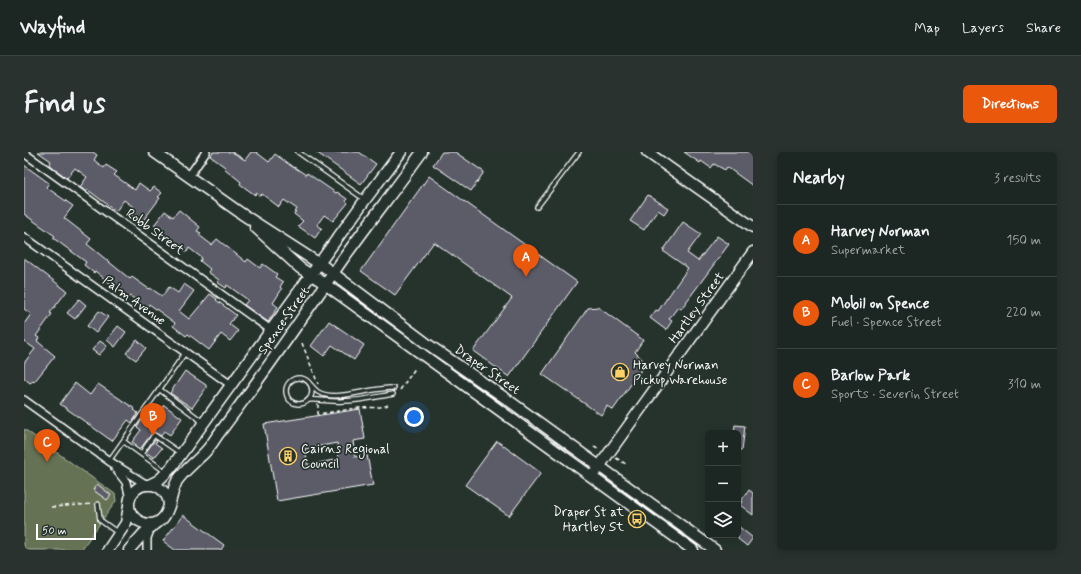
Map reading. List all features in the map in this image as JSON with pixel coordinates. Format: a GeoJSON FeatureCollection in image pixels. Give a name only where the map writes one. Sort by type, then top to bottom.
{"type":"FeatureCollection","features":[{"type":"Feature","properties":{"kind":"street","name":"Draper Street"},"geometry":{"type":"LineString","coordinates":[[154,152],[242,214],[319,264],[426,343],[599,466],[698,546]]}},
{"type":"Feature","properties":{"kind":"street"},"geometry":{"type":"LineString","coordinates":[[189,176],[206,152]]}},
{"type":"Feature","properties":{"kind":"street","name":"Spence Street"},"geometry":{"type":"LineString","coordinates":[[130,501],[136,490],[156,482],[167,473],[182,454],[401,152]]}},
{"type":"Feature","properties":{"kind":"street","name":"Spence Street"},"geometry":{"type":"LineString","coordinates":[[129,550],[166,515],[174,489],[179,479],[209,448],[422,152]]}},
{"type":"Feature","properties":{"kind":"street"},"geometry":{"type":"LineString","coordinates":[[647,152],[753,227]]}},
{"type":"Feature","properties":{"kind":"street","name":"Robb Street"},"geometry":{"type":"LineString","coordinates":[[24,153],[271,330]]}},
{"type":"Feature","properties":{"kind":"street","name":"Draper Street"},"geometry":{"type":"LineString","coordinates":[[242,214],[300,268],[326,285],[592,477],[698,546],[715,550]]}},
{"type":"Feature","properties":{"kind":"street","name":"Palm Avenue"},"geometry":{"type":"LineString","coordinates":[[24,237],[231,385]]}},
{"type":"Feature","properties":{"kind":"street","name":"Hartley Street"},"geometry":{"type":"LineString","coordinates":[[592,477],[753,252]]}},
{"type":"Feature","properties":{"kind":"street"},"geometry":{"type":"LineString","coordinates":[[24,400],[109,461],[148,485],[155,486],[163,490],[167,496],[169,505]]}},
{"type":"Feature","properties":{"kind":"street"},"geometry":{"type":"LineString","coordinates":[[109,461],[124,478],[128,488],[131,512],[135,518],[140,522],[149,524],[156,523],[161,520]]}},
{"type":"Feature","properties":{"kind":"street"},"geometry":{"type":"LineString","coordinates":[[108,550],[127,520],[130,501]]}},
{"type":"Feature","properties":{"kind":"street"},"geometry":{"type":"LineString","coordinates":[[147,550],[147,536],[151,528]]}},
{"type":"Feature","properties":{"kind":"lane"},"geometry":{"type":"LineString","coordinates":[[298,152],[365,200]]}},
{"type":"Feature","properties":{"kind":"lane"},"geometry":{"type":"LineString","coordinates":[[537,207],[579,152]]}},
{"type":"Feature","properties":{"kind":"lane"},"geometry":{"type":"LineString","coordinates":[[109,461],[185,352]]}},
{"type":"Feature","properties":{"kind":"lane"},"geometry":{"type":"LineString","coordinates":[[394,388],[334,395],[318,392],[305,380],[297,378],[289,382],[286,391],[292,402],[301,404],[308,400],[316,399],[333,402],[354,401],[395,394]]}},
{"type":"Feature","properties":{"kind":"lane"},"geometry":{"type":"LineString","coordinates":[[308,400],[312,393],[311,386]]}},
{"type":"Feature","properties":{"kind":"lane"},"geometry":{"type":"LineString","coordinates":[[159,389],[204,422]]}},
{"type":"Feature","properties":{"kind":"lane"},"geometry":{"type":"LineString","coordinates":[[141,454],[154,435],[182,454]]}},
{"type":"Feature","properties":{"kind":"lane"},"geometry":{"type":"LineString","coordinates":[[123,441],[167,473]]}},
{"type":"Feature","properties":{"kind":"lane"},"geometry":{"type":"LineString","coordinates":[[98,504],[100,520],[119,534]]}},
{"type":"Feature","properties":{"kind":"path"},"geometry":{"type":"LineString","coordinates":[[302,343],[319,386]]}},
{"type":"Feature","properties":{"kind":"path"},"geometry":{"type":"LineString","coordinates":[[395,394],[416,367]]}},
{"type":"Feature","properties":{"kind":"path"},"geometry":{"type":"LineString","coordinates":[[318,403],[318,414],[361,408],[369,409],[390,404]]}},
{"type":"Feature","properties":{"kind":"path"},"geometry":{"type":"LineString","coordinates":[[51,507],[98,504]]}},
{"type":"Feature","properties":{"kind":"green space"},"geometry":{"type":"Polygon","coordinates":[[[24,429],[115,494],[116,501],[81,550],[24,550],[24,429]]]}},
{"type":"Feature","properties":{"kind":"building"},"geometry":{"type":"Polygon","coordinates":[[[38,152],[93,152],[97,155],[94,160],[104,168],[106,165],[117,172],[114,175],[135,190],[139,183],[150,191],[154,187],[162,193],[142,222],[131,215],[136,209],[124,200],[116,211],[88,190],[86,192],[80,187],[87,177],[75,168],[67,178],[49,165],[51,161],[38,152]]]}},
{"type":"Feature","properties":{"kind":"building"},"geometry":{"type":"Polygon","coordinates":[[[213,152],[232,152],[245,160],[251,152],[256,152],[269,162],[275,154],[294,168],[306,175],[307,173],[336,193],[337,192],[347,199],[346,201],[348,203],[333,221],[324,215],[317,225],[322,228],[315,238],[298,226],[303,221],[294,214],[297,209],[284,200],[279,207],[262,194],[260,196],[256,193],[255,195],[240,184],[241,182],[224,168],[225,167],[210,156],[213,152]]]}},
{"type":"Feature","properties":{"kind":"building"},"geometry":{"type":"Polygon","coordinates":[[[316,152],[359,152],[376,164],[361,184],[316,152]]]}},
{"type":"Feature","properties":{"kind":"building"},"geometry":{"type":"Polygon","coordinates":[[[442,152],[455,152],[484,172],[471,191],[433,165],[442,152]]]}},
{"type":"Feature","properties":{"kind":"building"},"geometry":{"type":"Polygon","coordinates":[[[684,152],[753,152],[753,186],[727,167],[725,170],[714,164],[711,168],[701,161],[700,163],[684,152]]]}},
{"type":"Feature","properties":{"kind":"building"},"geometry":{"type":"Polygon","coordinates":[[[24,165],[49,183],[46,187],[73,206],[64,218],[91,239],[87,244],[130,279],[132,277],[162,296],[169,287],[178,293],[184,284],[194,291],[179,311],[189,319],[210,294],[236,315],[229,324],[238,331],[230,341],[221,334],[209,350],[188,334],[186,336],[173,326],[175,323],[149,304],[147,308],[130,296],[128,298],[95,271],[94,273],[84,265],[86,262],[53,238],[55,236],[24,214],[24,165]]]}},
{"type":"Feature","properties":{"kind":"building"},"geometry":{"type":"Polygon","coordinates":[[[429,176],[577,282],[509,377],[473,351],[512,298],[434,242],[395,295],[361,271],[429,176]]]}},
{"type":"Feature","properties":{"kind":"building"},"geometry":{"type":"Polygon","coordinates":[[[648,195],[668,208],[664,214],[658,210],[644,230],[630,221],[648,195]]]}},
{"type":"Feature","properties":{"kind":"building"},"geometry":{"type":"Polygon","coordinates":[[[179,210],[200,227],[197,231],[201,233],[199,235],[212,245],[217,239],[246,262],[248,259],[260,268],[263,264],[277,274],[275,277],[283,282],[280,287],[282,289],[273,303],[278,307],[268,322],[244,305],[248,300],[227,285],[226,288],[217,282],[219,280],[208,272],[210,269],[200,261],[202,258],[189,248],[187,252],[169,239],[168,240],[161,233],[162,231],[154,225],[165,211],[173,217],[179,210]]]}},
{"type":"Feature","properties":{"kind":"building"},"geometry":{"type":"Polygon","coordinates":[[[683,222],[701,234],[687,253],[698,261],[717,236],[729,244],[681,309],[678,307],[669,319],[672,321],[666,330],[650,318],[656,310],[658,311],[688,268],[663,251],[683,222]]]}},
{"type":"Feature","properties":{"kind":"building"},"geometry":{"type":"Polygon","coordinates":[[[24,258],[67,291],[50,313],[52,314],[36,336],[39,338],[37,341],[55,356],[34,382],[33,381],[30,383],[24,378],[24,363],[35,349],[24,341],[24,324],[31,314],[24,309],[24,258]]]}},
{"type":"Feature","properties":{"kind":"building"},"geometry":{"type":"Polygon","coordinates":[[[79,299],[86,305],[75,319],[67,313],[79,299]]]}},
{"type":"Feature","properties":{"kind":"building"},"geometry":{"type":"Polygon","coordinates":[[[598,307],[643,340],[635,352],[646,363],[613,410],[607,406],[601,415],[542,374],[588,308],[598,307]]]}},
{"type":"Feature","properties":{"kind":"building"},"geometry":{"type":"Polygon","coordinates":[[[99,311],[108,317],[96,333],[87,326],[99,311]]]}},
{"type":"Feature","properties":{"kind":"building"},"geometry":{"type":"Polygon","coordinates":[[[329,321],[364,345],[354,360],[332,345],[324,356],[311,346],[329,321]]]}},
{"type":"Feature","properties":{"kind":"building"},"geometry":{"type":"Polygon","coordinates":[[[118,326],[126,332],[115,347],[107,340],[118,326]]]}},
{"type":"Feature","properties":{"kind":"building"},"geometry":{"type":"Polygon","coordinates":[[[137,340],[146,348],[136,360],[126,353],[137,340]]]}},
{"type":"Feature","properties":{"kind":"building"},"geometry":{"type":"Polygon","coordinates":[[[100,341],[107,346],[99,355],[92,350],[100,341]]]}},
{"type":"Feature","properties":{"kind":"building"},"geometry":{"type":"Polygon","coordinates":[[[185,371],[206,385],[206,388],[192,408],[170,393],[185,371]]]}},
{"type":"Feature","properties":{"kind":"building"},"geometry":{"type":"Polygon","coordinates":[[[75,383],[90,395],[98,384],[135,409],[134,410],[138,413],[132,423],[128,420],[112,441],[60,404],[75,383]]]}},
{"type":"Feature","properties":{"kind":"building"},"geometry":{"type":"Polygon","coordinates":[[[164,405],[182,418],[170,435],[164,431],[161,436],[153,432],[141,448],[132,442],[141,430],[137,427],[144,417],[149,421],[158,409],[161,411],[164,405]]]}},
{"type":"Feature","properties":{"kind":"building","name":"Cairns Regional Council"},"geometry":{"type":"Polygon","coordinates":[[[360,409],[365,439],[353,441],[355,457],[367,455],[373,485],[277,501],[264,424],[360,409]],[[337,443],[305,449],[308,465],[339,459],[337,443]]]}},
{"type":"Feature","properties":{"kind":"building"},"geometry":{"type":"Polygon","coordinates":[[[735,425],[745,426],[742,450],[741,430],[734,430],[735,425]]]}},
{"type":"Feature","properties":{"kind":"building"},"geometry":{"type":"Polygon","coordinates":[[[155,440],[157,441],[155,443],[162,448],[154,458],[146,452],[155,440]]]}},
{"type":"Feature","properties":{"kind":"building"},"geometry":{"type":"Polygon","coordinates":[[[497,441],[541,473],[509,516],[465,485],[497,441]]]}},
{"type":"Feature","properties":{"kind":"building"},"geometry":{"type":"Polygon","coordinates":[[[97,484],[111,495],[107,500],[93,490],[97,484]]]}},
{"type":"Feature","properties":{"kind":"building"},"geometry":{"type":"Polygon","coordinates":[[[749,490],[753,493],[753,515],[741,506],[741,501],[749,490]]]}},
{"type":"Feature","properties":{"kind":"building"},"geometry":{"type":"Polygon","coordinates":[[[183,515],[224,545],[221,550],[175,550],[163,541],[183,515]]]}},
{"type":"Feature","properties":{"kind":"building"},"geometry":{"type":"Polygon","coordinates":[[[741,528],[753,538],[747,546],[738,539],[741,538],[741,528]]]}},
{"type":"Feature","properties":{"kind":"place","name":"Harvey Norman"},"geometry":{"type":"Point","coordinates":[526,277]}},
{"type":"Feature","properties":{"kind":"place","name":"Harvey Norman Pickup Warehouse"},"geometry":{"type":"Point","coordinates":[620,372]}},
{"type":"Feature","properties":{"kind":"place","name":"Mobil on Spence"},"geometry":{"type":"Point","coordinates":[153,436]}},
{"type":"Feature","properties":{"kind":"place","name":"Cairns Regional Council"},"geometry":{"type":"Point","coordinates":[288,456]}},
{"type":"Feature","properties":{"kind":"place","name":"Barlow Park"},"geometry":{"type":"Point","coordinates":[47,462]}},
{"type":"Feature","properties":{"kind":"place","name":"Draper St at Hartley St"},"geometry":{"type":"Point","coordinates":[637,519]}}]}
